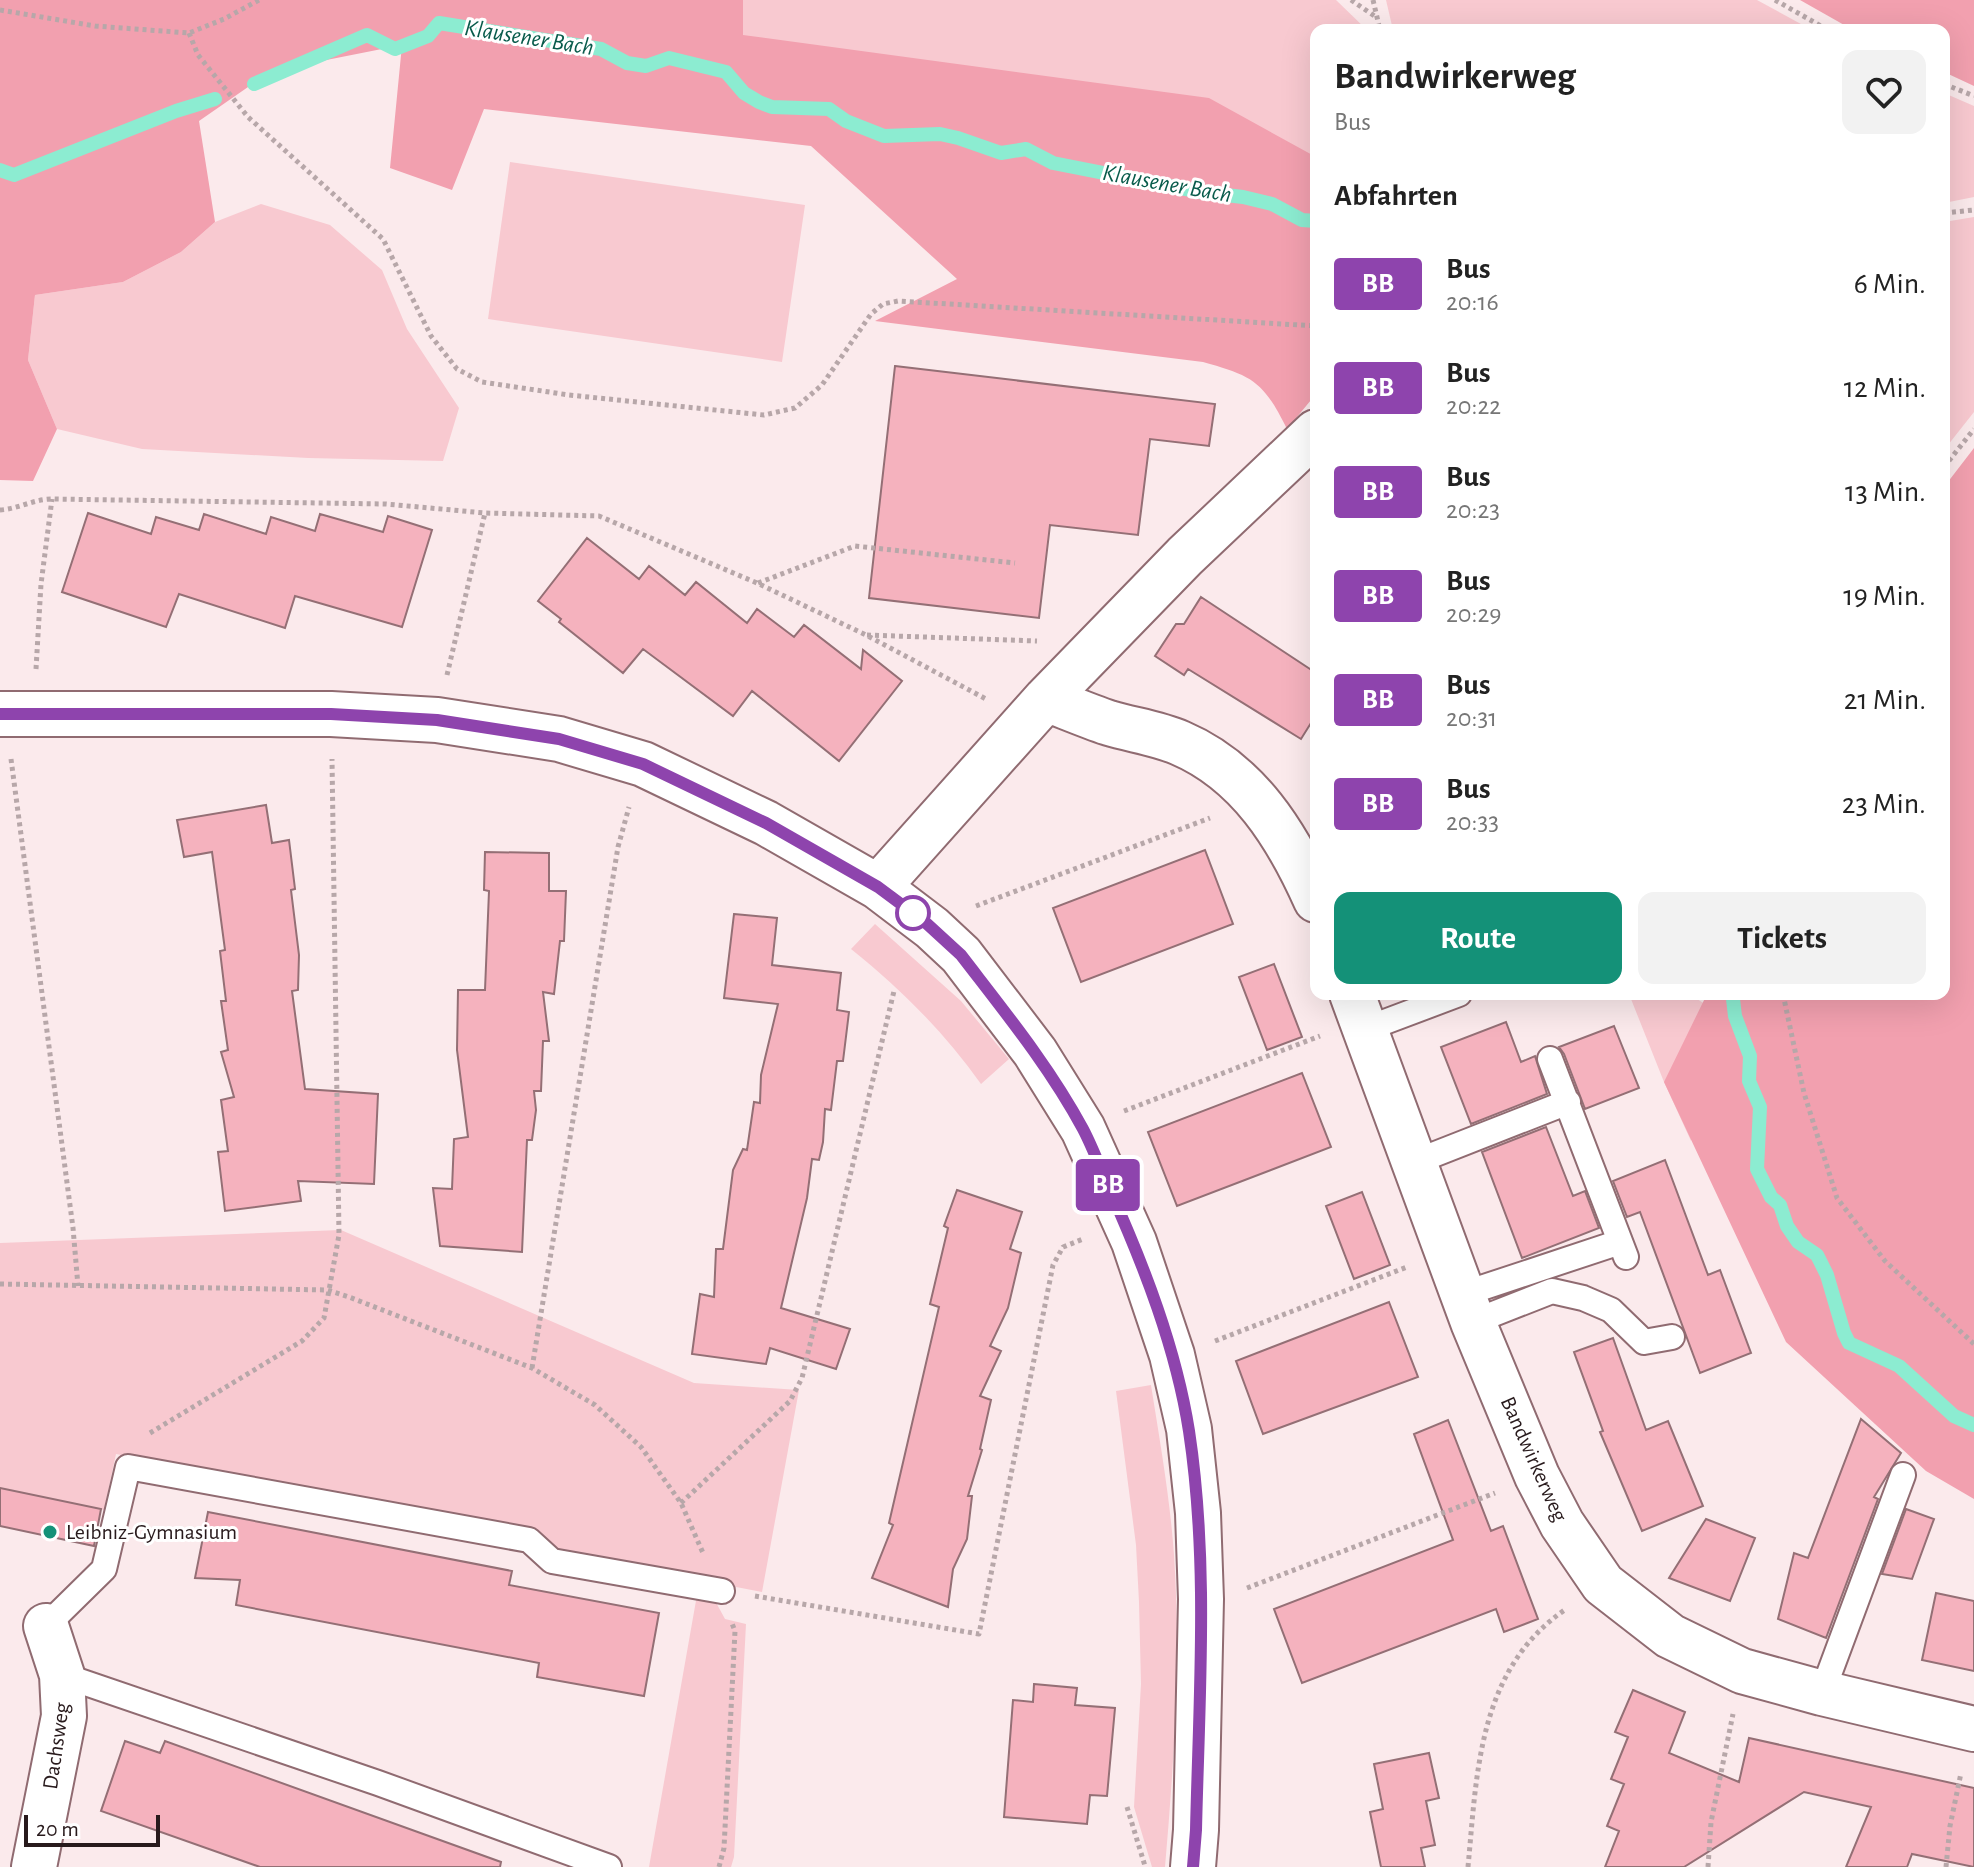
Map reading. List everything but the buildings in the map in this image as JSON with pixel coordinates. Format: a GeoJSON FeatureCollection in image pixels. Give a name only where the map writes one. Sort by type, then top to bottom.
{"type":"FeatureCollection","features":[{"type":"Feature","properties":{"kind":"street"},"geometry":{"type":"LineString","coordinates":[[878,887],[1046,699],[1185,556],[1310,438]]}},
{"type":"Feature","properties":{"kind":"street"},"geometry":{"type":"LineString","coordinates":[[1046,699],[1108,723],[1179,742],[1209,758],[1239,781],[1258,801],[1295,854],[1310,887]]}},
{"type":"Feature","properties":{"kind":"street"},"geometry":{"type":"LineString","coordinates":[[0,714],[331,714],[437,720],[559,739],[643,764],[766,823],[878,887],[925,922],[961,955],[1035,1052],[1083,1129],[1134,1242],[1172,1355],[1189,1429],[1198,1513],[1201,1599],[1193,1867]]}},
{"type":"Feature","properties":{"kind":"street","name":"Bandwirkerweg"},"geometry":{"type":"LineString","coordinates":[[1359,1012],[1468,1308],[1537,1476],[1562,1524],[1603,1584],[1670,1636],[1742,1671],[1974,1729]]}},
{"type":"Feature","properties":{"kind":"street","name":"Dachsweg"},"geometry":{"type":"LineString","coordinates":[[34,1867],[64,1716],[62,1675],[46,1626]]}},
{"type":"Feature","properties":{"kind":"lane"},"geometry":{"type":"LineString","coordinates":[[1359,1012],[1426,1000]]}},
{"type":"Feature","properties":{"kind":"lane"},"geometry":{"type":"LineString","coordinates":[[1468,1308],[1623,1249],[1550,1059]]}},
{"type":"Feature","properties":{"kind":"lane"},"geometry":{"type":"LineString","coordinates":[[1415,1162],[1568,1102]]}},
{"type":"Feature","properties":{"kind":"lane"},"geometry":{"type":"LineString","coordinates":[[1468,1308],[1552,1291],[1583,1298],[1611,1310],[1644,1342],[1672,1337]]}},
{"type":"Feature","properties":{"kind":"lane"},"geometry":{"type":"LineString","coordinates":[[46,1626],[104,1569],[128,1467],[529,1540],[552,1561],[722,1591]]}},
{"type":"Feature","properties":{"kind":"lane"},"geometry":{"type":"LineString","coordinates":[[1822,1693],[1903,1475]]}},
{"type":"Feature","properties":{"kind":"lane"},"geometry":{"type":"LineString","coordinates":[[62,1675],[378,1783],[609,1867]]}},
{"type":"Feature","properties":{"kind":"path"},"geometry":{"type":"LineString","coordinates":[[0,10],[95,26],[189,33],[259,0]]}},
{"type":"Feature","properties":{"kind":"path"},"geometry":{"type":"LineString","coordinates":[[1351,0],[1377,17]]}},
{"type":"Feature","properties":{"kind":"path"},"geometry":{"type":"LineString","coordinates":[[1373,0],[1379,24]]}},
{"type":"Feature","properties":{"kind":"path"},"geometry":{"type":"LineString","coordinates":[[1775,0],[1817,24]]}},
{"type":"Feature","properties":{"kind":"path"},"geometry":{"type":"LineString","coordinates":[[189,33],[198,55],[248,117],[383,239],[431,336],[457,369],[482,382],[569,395],[764,415],[795,408],[822,385],[871,314],[883,304],[898,301],[1310,326]]}},
{"type":"Feature","properties":{"kind":"path"},"geometry":{"type":"LineString","coordinates":[[1950,86],[1974,96]]}},
{"type":"Feature","properties":{"kind":"path"},"geometry":{"type":"LineString","coordinates":[[1950,212],[1974,210]]}},
{"type":"Feature","properties":{"kind":"path"},"geometry":{"type":"LineString","coordinates":[[1950,459],[1974,429]]}},
{"type":"Feature","properties":{"kind":"path"},"geometry":{"type":"LineString","coordinates":[[0,510],[18,509],[43,499],[52,499],[386,504],[485,513],[599,516],[757,583],[866,635],[994,703]]}},
{"type":"Feature","properties":{"kind":"path"},"geometry":{"type":"LineString","coordinates":[[35,676],[41,584],[52,499]]}},
{"type":"Feature","properties":{"kind":"path"},"geometry":{"type":"LineString","coordinates":[[450,664],[485,513]]}},
{"type":"Feature","properties":{"kind":"path"},"geometry":{"type":"LineString","coordinates":[[757,583],[855,546],[1015,563]]}},
{"type":"Feature","properties":{"kind":"path"},"geometry":{"type":"LineString","coordinates":[[866,635],[1044,641]]}},
{"type":"Feature","properties":{"kind":"path"},"geometry":{"type":"LineString","coordinates":[[13,781],[73,1228],[78,1286]]}},
{"type":"Feature","properties":{"kind":"path"},"geometry":{"type":"LineString","coordinates":[[128,1467],[149,1434],[302,1341],[324,1318],[339,1235],[332,782]]}},
{"type":"Feature","properties":{"kind":"path"},"geometry":{"type":"LineString","coordinates":[[532,1368],[620,835]]}},
{"type":"Feature","properties":{"kind":"path"},"geometry":{"type":"LineString","coordinates":[[977,905],[1161,836]]}},
{"type":"Feature","properties":{"kind":"path"},"geometry":{"type":"LineString","coordinates":[[681,1503],[790,1401],[802,1378],[894,991]]}},
{"type":"Feature","properties":{"kind":"path"},"geometry":{"type":"LineString","coordinates":[[1784,1000],[1804,1093],[1837,1198],[1885,1261],[1974,1344]]}},
{"type":"Feature","properties":{"kind":"path"},"geometry":{"type":"LineString","coordinates":[[1128,1109],[1298,1045]]}},
{"type":"Feature","properties":{"kind":"path"},"geometry":{"type":"LineString","coordinates":[[772,1598],[979,1634],[1048,1288],[1059,1251]]}},
{"type":"Feature","properties":{"kind":"path"},"geometry":{"type":"LineString","coordinates":[[1212,1341],[1410,1266]]}},
{"type":"Feature","properties":{"kind":"path"},"geometry":{"type":"LineString","coordinates":[[0,1284],[327,1290],[532,1368],[595,1405],[641,1447],[681,1503],[722,1591],[735,1631],[724,1848],[719,1867]]}},
{"type":"Feature","properties":{"kind":"path"},"geometry":{"type":"LineString","coordinates":[[1255,1585],[1490,1495]]}},
{"type":"Feature","properties":{"kind":"path"},"geometry":{"type":"LineString","coordinates":[[1468,1867],[1485,1724],[1504,1679],[1527,1644],[1560,1613],[1603,1584]]}},
{"type":"Feature","properties":{"kind":"path"},"geometry":{"type":"LineString","coordinates":[[1708,1867],[1711,1822],[1742,1671]]}},
{"type":"Feature","properties":{"kind":"path"},"geometry":{"type":"LineString","coordinates":[[1946,1867],[1950,1826],[1958,1797]]}},
{"type":"Feature","properties":{"kind":"path"},"geometry":{"type":"LineString","coordinates":[[1127,1807],[1146,1867]]}},
{"type":"Feature","properties":{"kind":"shaded area"},"geometry":{"type":"Polygon","coordinates":[[[0,0],[743,0],[743,35],[1209,98],[1310,154],[1310,401],[1287,429],[1271,400],[1255,383],[1203,362],[875,321],[957,279],[811,146],[484,109],[452,190],[390,168],[402,45],[271,71],[199,121],[215,222],[181,252],[123,282],[35,295],[28,360],[57,429],[33,481],[0,480],[0,0]]]}},
{"type":"Feature","properties":{"kind":"shaded area"},"geometry":{"type":"Polygon","coordinates":[[[698,0],[1336,0],[1361,24],[1310,24],[1310,206],[802,91],[698,0]]]}},
{"type":"Feature","properties":{"kind":"shaded area"},"geometry":{"type":"Polygon","coordinates":[[[1386,0],[1757,0],[1801,24],[1392,24],[1386,0]]]}},
{"type":"Feature","properties":{"kind":"shaded area"},"geometry":{"type":"Polygon","coordinates":[[[1800,0],[1974,0],[1974,86],[1950,75],[1950,24],[1842,24],[1800,0]]]}},
{"type":"Feature","properties":{"kind":"shaded area"},"geometry":{"type":"Polygon","coordinates":[[[1950,96],[1974,106],[1974,197],[1950,202],[1950,96]]]}},
{"type":"Feature","properties":{"kind":"shaded area"},"geometry":{"type":"Polygon","coordinates":[[[510,162],[805,205],[782,362],[488,319],[510,162]]]}},
{"type":"Feature","properties":{"kind":"shaded area"},"geometry":{"type":"Polygon","coordinates":[[[261,204],[330,225],[382,270],[407,329],[459,408],[443,461],[142,449],[57,429],[28,360],[35,295],[123,282],[181,252],[215,222],[261,204]]]}},
{"type":"Feature","properties":{"kind":"shaded area"},"geometry":{"type":"Polygon","coordinates":[[[1974,217],[1974,412],[1950,442],[1950,221],[1974,217]]]}},
{"type":"Feature","properties":{"kind":"shaded area"},"geometry":{"type":"Polygon","coordinates":[[[1974,448],[1974,1499],[1926,1471],[1786,1342],[1664,1082],[1704,1000],[1950,1000],[1950,479],[1974,448]]]}},
{"type":"Feature","properties":{"kind":"shaded area"},"geometry":{"type":"Polygon","coordinates":[[[875,924],[961,1001],[1009,1059],[981,1084],[921,1012],[851,949],[875,924]]]}},
{"type":"Feature","properties":{"kind":"shaded area"},"geometry":{"type":"Polygon","coordinates":[[[1631,1000],[1699,1000],[1705,1004],[1691,1141],[1631,1000]]]}},
{"type":"Feature","properties":{"kind":"shaded area"},"geometry":{"type":"Polygon","coordinates":[[[341,1230],[694,1383],[799,1390],[762,1592],[555,1552],[530,1533],[116,1454],[104,1510],[0,1488],[0,1243],[341,1230]]]}},
{"type":"Feature","properties":{"kind":"shaded area"},"geometry":{"type":"Polygon","coordinates":[[[1151,1385],[1170,1512],[1176,1594],[1176,1711],[1165,1867],[1152,1867],[1134,1807],[1141,1684],[1139,1602],[1136,1545],[1116,1391],[1151,1385]]]}},
{"type":"Feature","properties":{"kind":"shaded area"},"geometry":{"type":"Polygon","coordinates":[[[697,1595],[713,1597],[725,1619],[746,1624],[734,1857],[731,1867],[649,1867],[697,1595]]]}},
{"type":"Feature","properties":{"kind":"waterway","name":"Klausener Bach"},"geometry":{"type":"LineString","coordinates":[[254,84],[367,35],[395,49],[428,36],[439,23],[601,49],[627,63],[646,66],[669,58],[726,72],[744,93],[772,107],[829,109],[846,121],[884,136],[940,134],[1001,153],[1026,149],[1053,163],[1200,192],[1243,197],[1272,204],[1302,220],[1310,221]]}},
{"type":"Feature","properties":{"kind":"waterway","name":"Klausener Bach"},"geometry":{"type":"LineString","coordinates":[[0,170],[14,175],[176,111],[215,99]]}},
{"type":"Feature","properties":{"kind":"waterway","name":"Klausener Bach"},"geometry":{"type":"LineString","coordinates":[[1733,1000],[1735,1016],[1750,1056],[1749,1081],[1760,1107],[1757,1169],[1771,1197],[1780,1205],[1787,1226],[1798,1242],[1817,1255],[1827,1275],[1849,1343],[1899,1366],[1954,1416],[1974,1425]]}},
{"type":"Feature","properties":{"kind":"bus line","name":"BB"},"geometry":{"type":"LineString","coordinates":[[0,714],[331,714],[437,720],[559,739],[643,764],[766,823],[878,887],[925,922],[961,955],[1035,1052],[1083,1129],[1134,1242],[1172,1355],[1189,1429],[1198,1513],[1201,1599],[1193,1867]]}},
{"type":"Feature","properties":{"kind":"place","name":"Leibniz-Gymnasium"},"geometry":{"type":"Point","coordinates":[50,1532]}}]}
